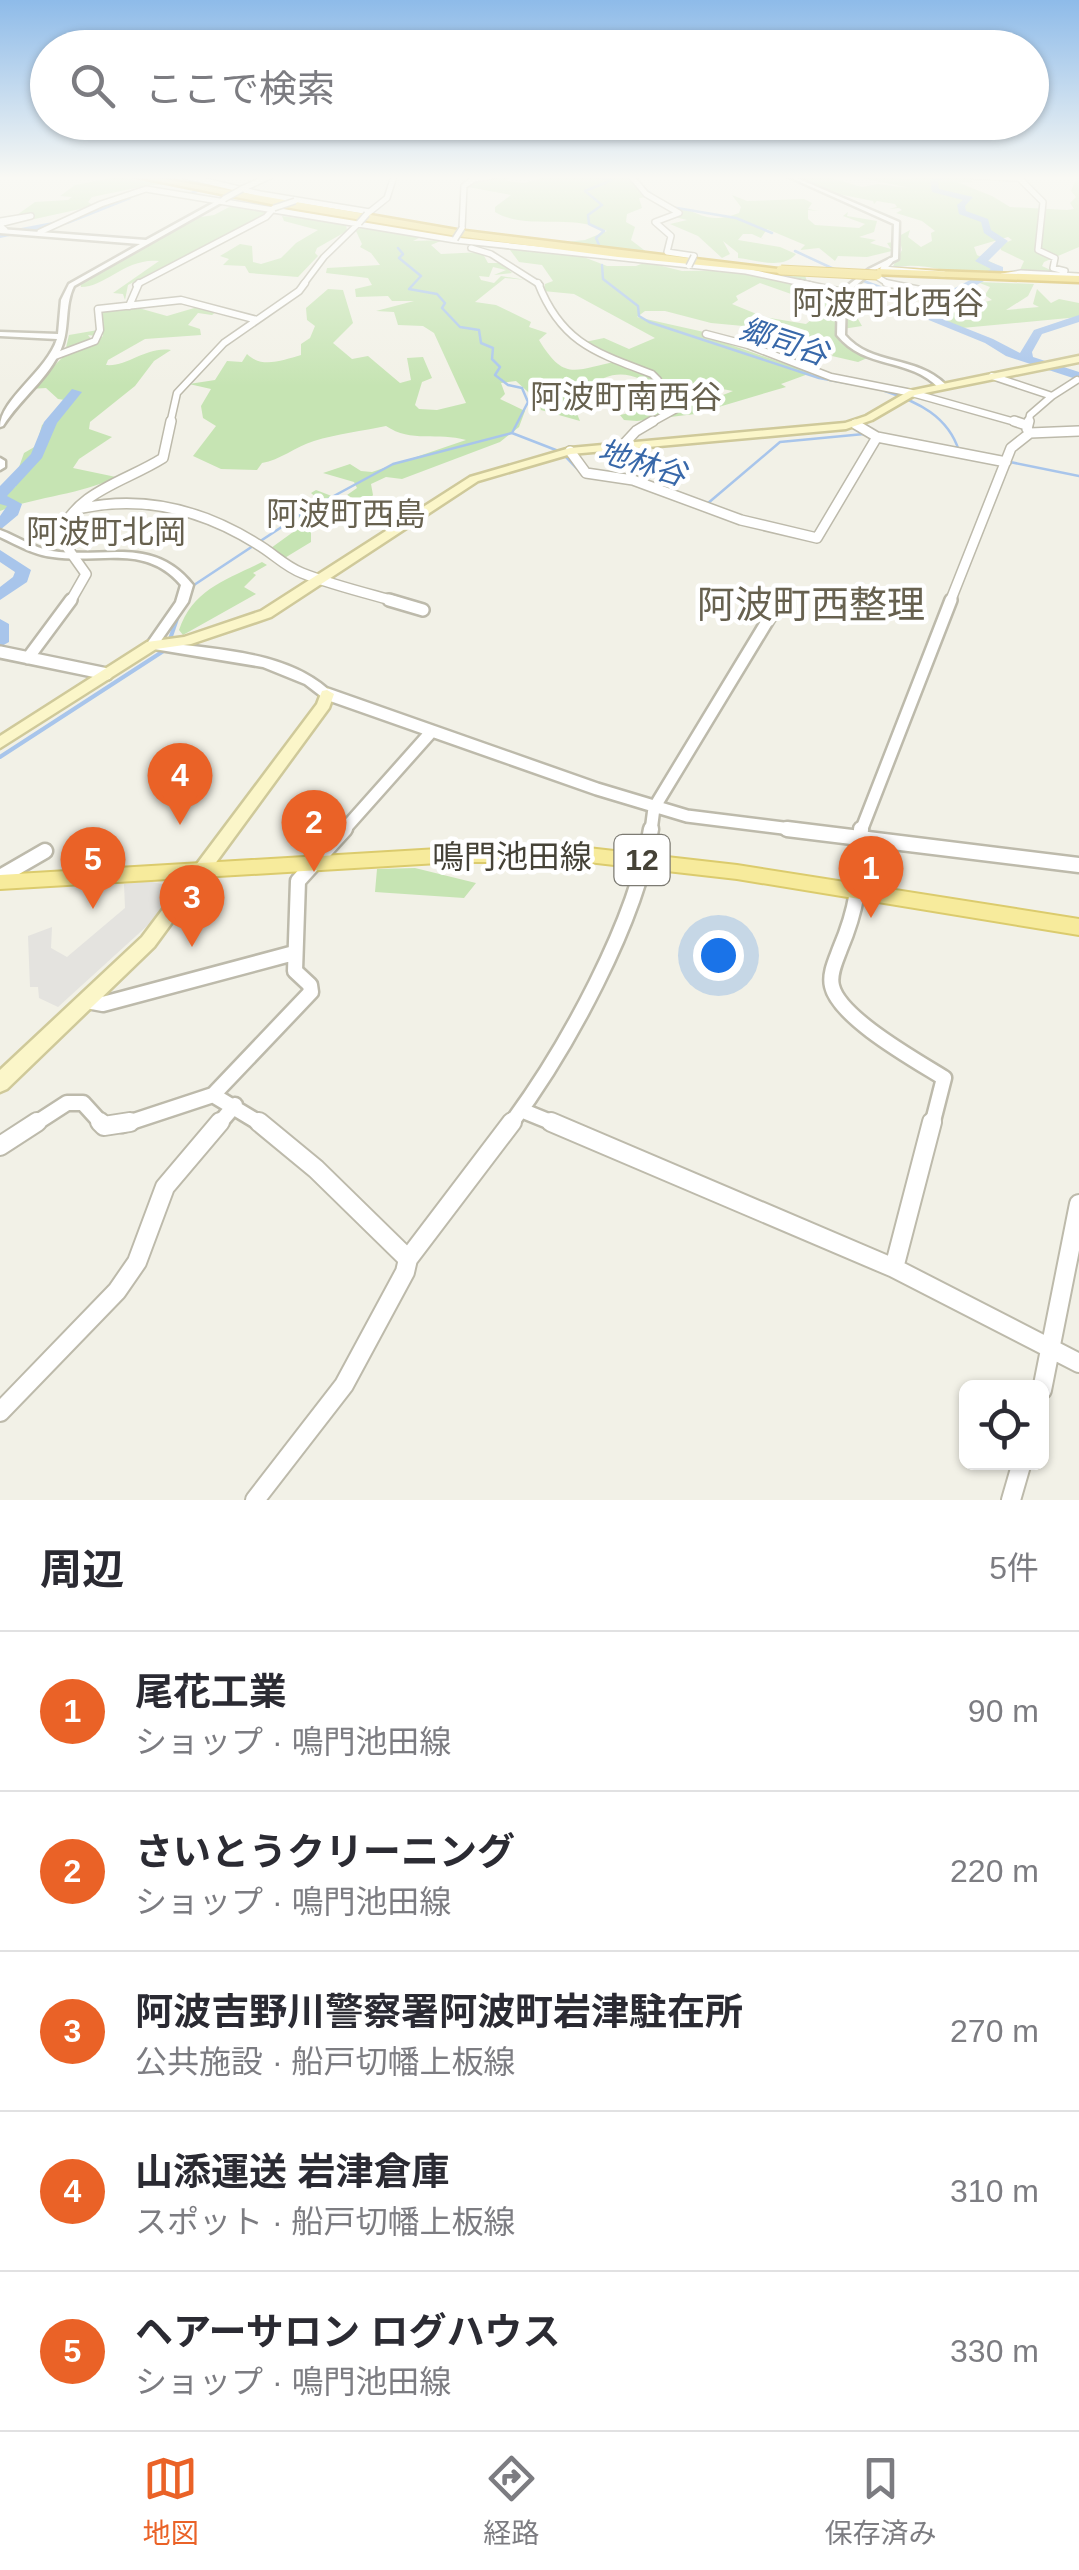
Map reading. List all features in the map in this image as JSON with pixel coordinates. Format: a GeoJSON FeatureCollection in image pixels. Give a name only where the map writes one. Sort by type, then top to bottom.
{"type":"FeatureCollection","features":[{"type":"Feature","properties":{"kind":"highway"},"geometry":{"type":"LineString","coordinates":[[545,246],[631,257],[875,275],[1079,278]]}},
{"type":"Feature","properties":{"kind":"highway"},"geometry":{"type":"LineString","coordinates":[[566,246],[781,268]]}},
{"type":"Feature","properties":{"kind":"main road"},"geometry":{"type":"LineString","coordinates":[[0,743],[152,645],[186,641],[246,624],[286,604],[474,479],[564,452],[855,424],[907,395],[1079,359]]}},
{"type":"Feature","properties":{"kind":"main road"},"geometry":{"type":"LineString","coordinates":[[0,1083],[148,942],[324,705],[327,694]]}},
{"type":"Feature","properties":{"kind":"main road","name":"鳴門池田線"},"geometry":{"type":"LineString","coordinates":[[0,880],[526,854],[647,860],[1079,927]]}},
{"type":"Feature","properties":{"kind":"street"},"geometry":{"type":"LineString","coordinates":[[0,424],[20,392],[55,356],[62,337],[64,297],[71,285],[139,246]]}},
{"type":"Feature","properties":{"kind":"street"},"geometry":{"type":"LineString","coordinates":[[128,306],[136,284],[210,246]]}},
{"type":"Feature","properties":{"kind":"street"},"geometry":{"type":"LineString","coordinates":[[28,658],[72,600],[86,574],[59,536],[65,520],[102,487],[162,458],[177,393],[224,344],[300,290],[336,246]]}},
{"type":"Feature","properties":{"kind":"street"},"geometry":{"type":"LineString","coordinates":[[462,246],[491,254],[537,282],[541,286],[539,294],[552,316],[587,349],[652,374],[658,380],[657,389],[638,401],[652,406],[671,402],[678,408],[636,431],[624,445]]}},
{"type":"Feature","properties":{"kind":"street"},"geometry":{"type":"LineString","coordinates":[[507,246],[746,271],[844,291],[875,275],[898,253],[896,246]]}},
{"type":"Feature","properties":{"kind":"street"},"geometry":{"type":"LineString","coordinates":[[668,246],[667,252],[694,256],[689,267]]}},
{"type":"Feature","properties":{"kind":"street"},"geometry":{"type":"LineString","coordinates":[[1038,246],[1038,250],[1055,258],[1053,268],[1079,278]]}},
{"type":"Feature","properties":{"kind":"street"},"geometry":{"type":"LineString","coordinates":[[890,261],[883,269],[1079,278]]}},
{"type":"Feature","properties":{"kind":"street"},"geometry":{"type":"LineString","coordinates":[[875,275],[890,284],[934,293],[941,302],[928,308]]}},
{"type":"Feature","properties":{"kind":"street"},"geometry":{"type":"LineString","coordinates":[[844,291],[842,335],[848,345],[922,369],[942,386]]}},
{"type":"Feature","properties":{"kind":"street"},"geometry":{"type":"LineString","coordinates":[[55,356],[94,341],[100,330],[95,310],[190,301],[257,320]]}},
{"type":"Feature","properties":{"kind":"street"},"geometry":{"type":"LineString","coordinates":[[0,334],[62,337]]}},
{"type":"Feature","properties":{"kind":"street"},"geometry":{"type":"LineString","coordinates":[[706,334],[748,345],[831,377],[1028,429],[1079,430]]}},
{"type":"Feature","properties":{"kind":"street"},"geometry":{"type":"LineString","coordinates":[[992,376],[1052,396]]}},
{"type":"Feature","properties":{"kind":"street"},"geometry":{"type":"LineString","coordinates":[[894,1268],[944,1078],[879,1038],[832,988],[833,967],[857,909],[858,839],[1016,440],[1028,429],[1030,415],[1077,380]]}},
{"type":"Feature","properties":{"kind":"street"},"geometry":{"type":"LineString","coordinates":[[855,424],[877,437],[1006,462]]}},
{"type":"Feature","properties":{"kind":"street"},"geometry":{"type":"LineString","coordinates":[[564,452],[594,475],[633,480],[741,520],[817,538],[877,437]]}},
{"type":"Feature","properties":{"kind":"street"},"geometry":{"type":"LineString","coordinates":[[79,508],[115,501],[186,508],[260,545],[290,568],[423,610]]}},
{"type":"Feature","properties":{"kind":"street"},"geometry":{"type":"LineString","coordinates":[[0,533],[31,548],[147,558],[180,574],[187,585],[182,602],[152,645],[263,664],[316,684],[327,694],[654,808],[734,824],[1079,865]]}},
{"type":"Feature","properties":{"kind":"street"},"geometry":{"type":"LineString","coordinates":[[255,1500],[344,1385],[405,1272],[408,1259],[521,1110],[596,979],[647,860],[654,808],[774,610]]}},
{"type":"Feature","properties":{"kind":"street"},"geometry":{"type":"LineString","coordinates":[[0,652],[107,674]]}},
{"type":"Feature","properties":{"kind":"street"},"geometry":{"type":"LineString","coordinates":[[0,1146],[66,1103],[83,1103],[104,1126],[121,1125],[213,1094],[311,992],[310,985],[295,971],[298,882],[432,731]]}},
{"type":"Feature","properties":{"kind":"street"},"geometry":{"type":"LineString","coordinates":[[0,880],[45,851]]}},
{"type":"Feature","properties":{"kind":"street"},"geometry":{"type":"LineString","coordinates":[[87,1001],[104,1004],[294,953]]}},
{"type":"Feature","properties":{"kind":"street"},"geometry":{"type":"LineString","coordinates":[[213,1094],[235,1105],[288,1146],[408,1259]]}},
{"type":"Feature","properties":{"kind":"street"},"geometry":{"type":"LineString","coordinates":[[0,1412],[23,1381],[67,1342],[131,1273],[165,1187],[235,1105]]}},
{"type":"Feature","properties":{"kind":"street"},"geometry":{"type":"LineString","coordinates":[[521,1110],[894,1268],[1079,1363]]}},
{"type":"Feature","properties":{"kind":"street"},"geometry":{"type":"LineString","coordinates":[[1045,1380],[1079,1204]]}},
{"type":"Feature","properties":{"kind":"street"},"geometry":{"type":"LineString","coordinates":[[1011,1500],[1020,1470]]}},
{"type":"Feature","properties":{"kind":"green space"},"geometry":{"type":"Polygon","coordinates":[[[144,246],[204,246],[128,285],[125,300],[123,294],[113,293],[159,261],[137,263],[90,286],[81,287],[80,282],[144,246]]]}},
{"type":"Feature","properties":{"kind":"green space"},"geometry":{"type":"Polygon","coordinates":[[[237,246],[252,246],[253,262],[261,264],[281,258],[293,246],[321,246],[315,253],[318,256],[298,277],[249,273],[245,266],[223,265],[229,259],[220,256],[237,246]]]}},
{"type":"Feature","properties":{"kind":"green space"},"geometry":{"type":"Polygon","coordinates":[[[432,246],[441,254],[482,252],[488,263],[502,263],[512,273],[494,275],[506,270],[493,267],[489,277],[479,276],[481,280],[494,283],[501,276],[526,280],[505,278],[475,302],[496,305],[531,322],[529,327],[547,333],[539,340],[548,354],[556,363],[572,370],[619,361],[585,342],[604,338],[629,349],[655,338],[574,294],[543,291],[545,284],[553,281],[542,265],[519,262],[510,250],[485,246],[581,256],[607,266],[646,262],[682,271],[753,270],[805,275],[807,282],[841,287],[836,302],[853,302],[858,298],[854,312],[862,326],[836,330],[840,342],[872,356],[858,362],[832,356],[834,352],[801,347],[803,343],[797,342],[779,350],[771,347],[779,340],[754,327],[645,311],[637,317],[704,332],[711,338],[811,373],[781,384],[786,387],[695,414],[637,421],[624,420],[620,415],[691,403],[733,391],[701,385],[678,398],[647,402],[660,390],[633,376],[612,375],[604,378],[602,391],[590,396],[604,401],[600,404],[572,402],[580,421],[541,410],[539,402],[516,381],[501,383],[505,394],[500,399],[525,411],[519,427],[500,442],[402,479],[386,477],[371,484],[373,495],[365,505],[347,495],[357,488],[354,482],[323,473],[350,464],[372,472],[466,440],[415,436],[386,426],[314,441],[262,463],[257,470],[221,469],[193,456],[216,426],[203,418],[201,406],[211,389],[189,384],[215,380],[227,361],[242,362],[247,354],[266,362],[301,355],[301,344],[310,338],[315,326],[307,320],[306,308],[328,289],[343,290],[353,323],[333,343],[352,359],[368,356],[400,383],[411,380],[407,358],[423,357],[432,378],[422,382],[415,405],[419,409],[437,410],[466,403],[434,333],[423,326],[398,325],[394,312],[376,311],[414,301],[392,301],[388,296],[356,297],[355,289],[372,285],[368,278],[326,273],[327,268],[380,265],[360,247],[432,246]],[[760,283],[736,296],[738,300],[732,304],[764,317],[806,324],[816,316],[793,302],[794,295],[760,283]]]}},
{"type":"Feature","properties":{"kind":"green space"},"geometry":{"type":"Polygon","coordinates":[[[583,246],[639,246],[648,253],[583,246]]]}},
{"type":"Feature","properties":{"kind":"green space"},"geometry":{"type":"Polygon","coordinates":[[[709,246],[726,246],[730,254],[722,258],[709,246]]]}},
{"type":"Feature","properties":{"kind":"green space"},"geometry":{"type":"Polygon","coordinates":[[[729,246],[774,246],[796,254],[777,263],[738,258],[729,246]]]}},
{"type":"Feature","properties":{"kind":"green space"},"geometry":{"type":"Polygon","coordinates":[[[804,246],[894,246],[896,250],[867,257],[838,256],[835,261],[819,248],[800,250],[804,246]]]}},
{"type":"Feature","properties":{"kind":"green space"},"geometry":{"type":"Polygon","coordinates":[[[901,246],[977,246],[974,247],[977,255],[995,264],[993,270],[967,273],[917,266],[892,268],[901,246]]]}},
{"type":"Feature","properties":{"kind":"green space"},"geometry":{"type":"Polygon","coordinates":[[[1000,246],[1079,246],[1044,262],[1042,266],[1059,274],[1020,270],[1024,261],[1000,246]]]}},
{"type":"Feature","properties":{"kind":"green space"},"geometry":{"type":"Polygon","coordinates":[[[977,282],[1034,284],[1028,296],[1006,310],[1039,307],[1033,304],[1037,289],[1051,303],[1059,299],[1079,303],[1079,317],[962,328],[943,321],[958,310],[992,300],[985,295],[990,287],[977,282]]]}},
{"type":"Feature","properties":{"kind":"green space"},"geometry":{"type":"Polygon","coordinates":[[[201,306],[217,311],[212,315],[198,313],[188,325],[200,329],[201,335],[145,339],[108,360],[106,365],[114,365],[153,351],[171,350],[154,361],[135,386],[90,422],[89,429],[112,437],[79,459],[73,468],[116,477],[0,511],[0,500],[16,486],[13,484],[24,453],[36,446],[42,425],[71,401],[58,399],[46,388],[30,389],[64,356],[69,335],[98,330],[96,336],[88,335],[92,340],[78,348],[82,349],[103,336],[99,311],[135,307],[167,316],[201,306]]]}},
{"type":"Feature","properties":{"kind":"green space"},"geometry":{"type":"Polygon","coordinates":[[[316,490],[363,508],[333,516],[311,528],[311,542],[283,559],[271,548],[300,527],[275,512],[309,503],[321,509],[327,507],[311,493],[316,490]]]}},
{"type":"Feature","properties":{"kind":"green space"},"geometry":{"type":"Polygon","coordinates":[[[262,562],[267,565],[253,573],[256,575],[244,587],[256,594],[183,635],[179,630],[185,616],[202,595],[262,562]]]}},
{"type":"Feature","properties":{"kind":"green space"},"geometry":{"type":"Polygon","coordinates":[[[415,868],[476,883],[464,898],[375,892],[377,869],[415,868]]]}},
{"type":"Feature","properties":{"kind":"shaded area"},"geometry":{"type":"Polygon","coordinates":[[[147,881],[167,885],[169,896],[159,915],[58,1007],[39,998],[38,987],[30,987],[28,936],[52,927],[51,948],[67,957],[125,908],[124,884],[147,881]]]}},
{"type":"Feature","properties":{"kind":"waterway"},"geometry":{"type":"LineString","coordinates":[[994,246],[992,254],[980,261],[999,269],[919,314],[989,341],[1010,354],[1079,376]]}},
{"type":"Feature","properties":{"kind":"waterway","name":"地林谷"},"geometry":{"type":"LineString","coordinates":[[398,248],[403,254],[399,258],[421,276],[409,289],[437,294],[445,303],[442,308],[460,327],[479,330],[481,343],[493,348],[492,359],[500,367],[495,375],[508,385],[522,388],[528,402],[512,433]]}},
{"type":"Feature","properties":{"kind":"waterway"},"geometry":{"type":"LineString","coordinates":[[795,251],[836,270]]}},
{"type":"Feature","properties":{"kind":"waterway","name":"郷司谷"},"geometry":{"type":"LineString","coordinates":[[602,265],[603,279],[638,306],[639,316],[649,322],[819,378],[852,384]]}},
{"type":"Feature","properties":{"kind":"waterway"},"geometry":{"type":"LineString","coordinates":[[858,279],[880,287],[919,311]]}},
{"type":"Feature","properties":{"kind":"waterway"},"geometry":{"type":"LineString","coordinates":[[1027,359],[1026,352],[1038,332],[1079,318]]}},
{"type":"Feature","properties":{"kind":"waterway","name":"郷司谷"},"geometry":{"type":"LineString","coordinates":[[885,391],[930,412],[947,428],[959,451]]}},
{"type":"Feature","properties":{"kind":"waterway"},"geometry":{"type":"LineString","coordinates":[[0,495],[37,455],[51,422],[76,392]]}},
{"type":"Feature","properties":{"kind":"waterway"},"geometry":{"type":"LineString","coordinates":[[191,587],[306,511],[393,464],[512,433]]}},
{"type":"Feature","properties":{"kind":"waterway","name":"地林谷"},"geometry":{"type":"LineString","coordinates":[[512,433],[561,452],[583,475]]}},
{"type":"Feature","properties":{"kind":"waterway","name":"地林谷"},"geometry":{"type":"LineString","coordinates":[[707,504],[780,442],[864,434]]}},
{"type":"Feature","properties":{"kind":"waterway","name":"地林谷"},"geometry":{"type":"LineString","coordinates":[[1005,461],[1079,476]]}},
{"type":"Feature","properties":{"kind":"waterway"},"geometry":{"type":"LineString","coordinates":[[0,499],[15,504],[13,512],[0,525]]}},
{"type":"Feature","properties":{"kind":"waterway"},"geometry":{"type":"LineString","coordinates":[[0,555],[23,570],[21,579],[0,595]]}},
{"type":"Feature","properties":{"kind":"waterway"},"geometry":{"type":"LineString","coordinates":[[169,642],[179,613]]}},
{"type":"Feature","properties":{"kind":"waterway"},"geometry":{"type":"LineString","coordinates":[[0,624],[0,642]]}},
{"type":"Feature","properties":{"kind":"waterway"},"geometry":{"type":"LineString","coordinates":[[0,757],[165,650]]}},
{"type":"Feature","properties":{"kind":"place","name":"山添運送 岩津倉庫"},"geometry":{"type":"Point","coordinates":[180,825]}},
{"type":"Feature","properties":{"kind":"place","name":"さいとうクリーニング"},"geometry":{"type":"Point","coordinates":[314,872]}},
{"type":"Feature","properties":{"kind":"place","name":"ヘアーサロン ログハウス"},"geometry":{"type":"Point","coordinates":[93,909]}},
{"type":"Feature","properties":{"kind":"place","name":"尾花工業"},"geometry":{"type":"Point","coordinates":[871,918]}},
{"type":"Feature","properties":{"kind":"place","name":"阿波吉野川警察署阿波町岩津駐在所"},"geometry":{"type":"Point","coordinates":[192,947]}},
{"type":"Feature","properties":{"kind":"district","name":"阿波町北西谷"},"geometry":{"type":"Point","coordinates":[888,303]}},
{"type":"Feature","properties":{"kind":"district","name":"阿波町南西谷"},"geometry":{"type":"Point","coordinates":[626,397]}},
{"type":"Feature","properties":{"kind":"district","name":"阿波町西島"},"geometry":{"type":"Point","coordinates":[346,514]}},
{"type":"Feature","properties":{"kind":"district","name":"阿波町北岡"},"geometry":{"type":"Point","coordinates":[106,532]}},
{"type":"Feature","properties":{"kind":"district","name":"阿波町西整理"},"geometry":{"type":"Point","coordinates":[811,605]}}]}
